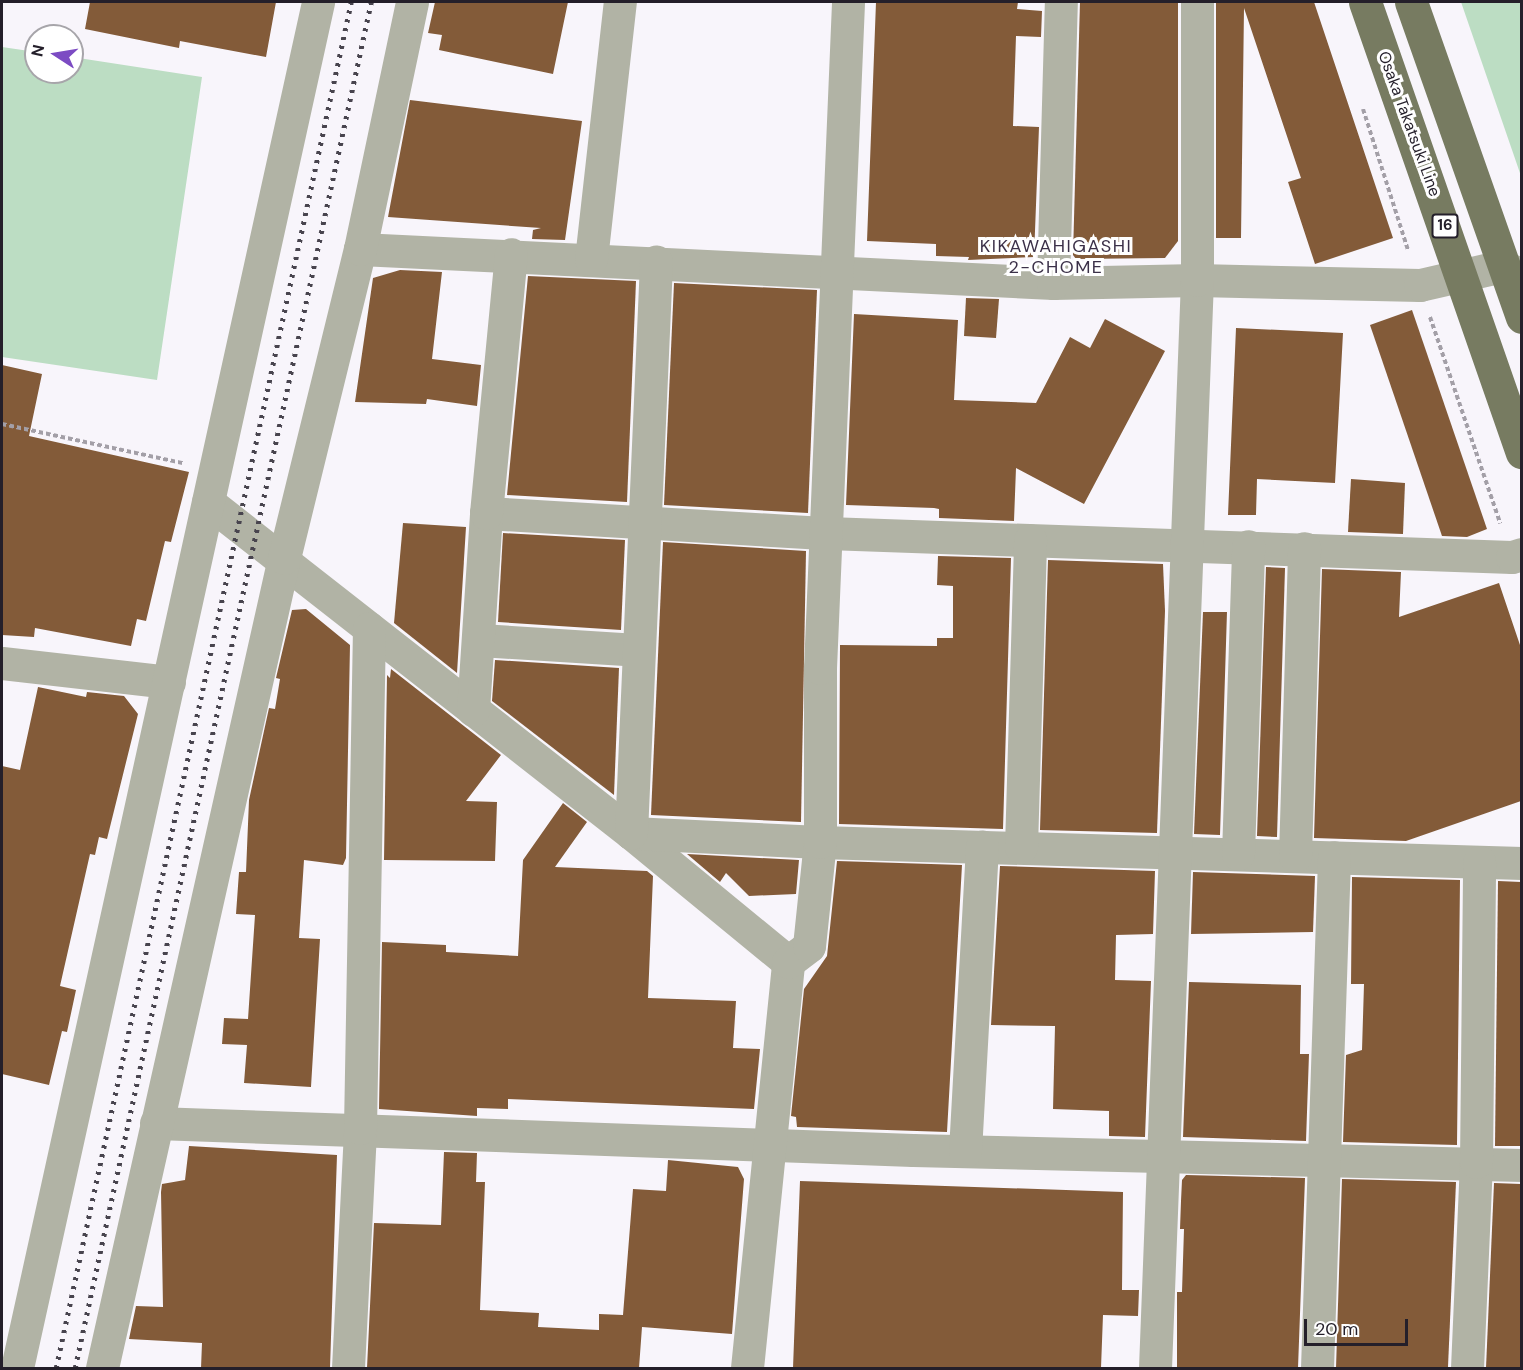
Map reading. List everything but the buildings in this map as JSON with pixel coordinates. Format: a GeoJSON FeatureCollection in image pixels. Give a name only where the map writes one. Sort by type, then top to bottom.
{"type":"FeatureCollection","features":[{"type":"Feature","properties":{"kind":"main road","name":"Osaka Takatsuki Line"},"geometry":{"type":"LineString","coordinates":[[1365,2],[1521,452]]}},
{"type":"Feature","properties":{"kind":"main road"},"geometry":{"type":"LineString","coordinates":[[1411,2],[1512,270],[1521,317]]}},
{"type":"Feature","properties":{"kind":"street"},"geometry":{"type":"LineString","coordinates":[[17,1368],[318,2]]}},
{"type":"Feature","properties":{"kind":"street"},"geometry":{"type":"LineString","coordinates":[[102,1368],[284,558],[360,249],[412,2]]}},
{"type":"Feature","properties":{"kind":"street"},"geometry":{"type":"LineString","coordinates":[[591,259],[620,2]]}},
{"type":"Feature","properties":{"kind":"street"},"geometry":{"type":"LineString","coordinates":[[747,1368],[788,962],[809,946],[820,842],[820,668],[848,2]]}},
{"type":"Feature","properties":{"kind":"street"},"geometry":{"type":"LineString","coordinates":[[1053,283],[1061,2]]}},
{"type":"Feature","properties":{"kind":"street"},"geometry":{"type":"LineString","coordinates":[[1155,1368],[1184,545],[1197,280],[1197,2]]}},
{"type":"Feature","properties":{"kind":"street"},"geometry":{"type":"LineString","coordinates":[[360,249],[511,254],[1053,283],[1197,280],[1420,285],[1512,270]]}},
{"type":"Feature","properties":{"kind":"street"},"geometry":{"type":"LineString","coordinates":[[473,710],[480,640],[486,513],[511,254]]}},
{"type":"Feature","properties":{"kind":"street"},"geometry":{"type":"LineString","coordinates":[[631,833],[637,650],[647,520],[656,262]]}},
{"type":"Feature","properties":{"kind":"street"},"geometry":{"type":"LineString","coordinates":[[208,502],[284,558],[369,628],[631,833],[788,962]]}},
{"type":"Feature","properties":{"kind":"street"},"geometry":{"type":"LineString","coordinates":[[486,513],[647,520],[827,533],[1512,557],[1521,554]]}},
{"type":"Feature","properties":{"kind":"street"},"geometry":{"type":"LineString","coordinates":[[1021,847],[1030,540]]}},
{"type":"Feature","properties":{"kind":"street"},"geometry":{"type":"LineString","coordinates":[[1239,854],[1248,546]]}},
{"type":"Feature","properties":{"kind":"street"},"geometry":{"type":"LineString","coordinates":[[1295,856],[1304,548]]}},
{"type":"Feature","properties":{"kind":"street"},"geometry":{"type":"LineString","coordinates":[[348,1368],[360,1128],[369,628]]}},
{"type":"Feature","properties":{"kind":"street"},"geometry":{"type":"LineString","coordinates":[[480,640],[637,650]]}},
{"type":"Feature","properties":{"kind":"street"},"geometry":{"type":"LineString","coordinates":[[2,663],[169,682]]}},
{"type":"Feature","properties":{"kind":"street"},"geometry":{"type":"LineString","coordinates":[[631,833],[820,842],[1521,863]]}},
{"type":"Feature","properties":{"kind":"street"},"geometry":{"type":"LineString","coordinates":[[966,1151],[982,846]]}},
{"type":"Feature","properties":{"kind":"street"},"geometry":{"type":"LineString","coordinates":[[1317,1368],[1334,857]]}},
{"type":"Feature","properties":{"kind":"street"},"geometry":{"type":"LineString","coordinates":[[1467,1368],[1476,1162],[1479,862]]}},
{"type":"Feature","properties":{"kind":"street"},"geometry":{"type":"LineString","coordinates":[[156,1123],[360,1128],[771,1146],[1161,1154],[1521,1165]]}},
{"type":"Feature","properties":{"kind":"path"},"geometry":{"type":"LineString","coordinates":[[2,424],[216,470]]}},
{"type":"Feature","properties":{"kind":"green space"},"geometry":{"type":"Polygon","coordinates":[[[1461,2],[1521,2],[1521,176],[1461,2]]]}},
{"type":"Feature","properties":{"kind":"green space"},"geometry":{"type":"Polygon","coordinates":[[[2,47],[24,50],[24,84],[84,84],[84,59],[202,77],[157,380],[2,357],[2,47]]]}},
{"type":"Feature","properties":{"kind":"railway"},"geometry":{"type":"LineString","coordinates":[[56,1368],[351,2]]}},
{"type":"Feature","properties":{"kind":"railway"},"geometry":{"type":"LineString","coordinates":[[75,1368],[371,2]]}},
{"type":"Feature","properties":{"kind":"district","name":"KIKAWAHIGASHI 2-CHOME"},"geometry":{"type":"Point","coordinates":[1056,257]}}]}
